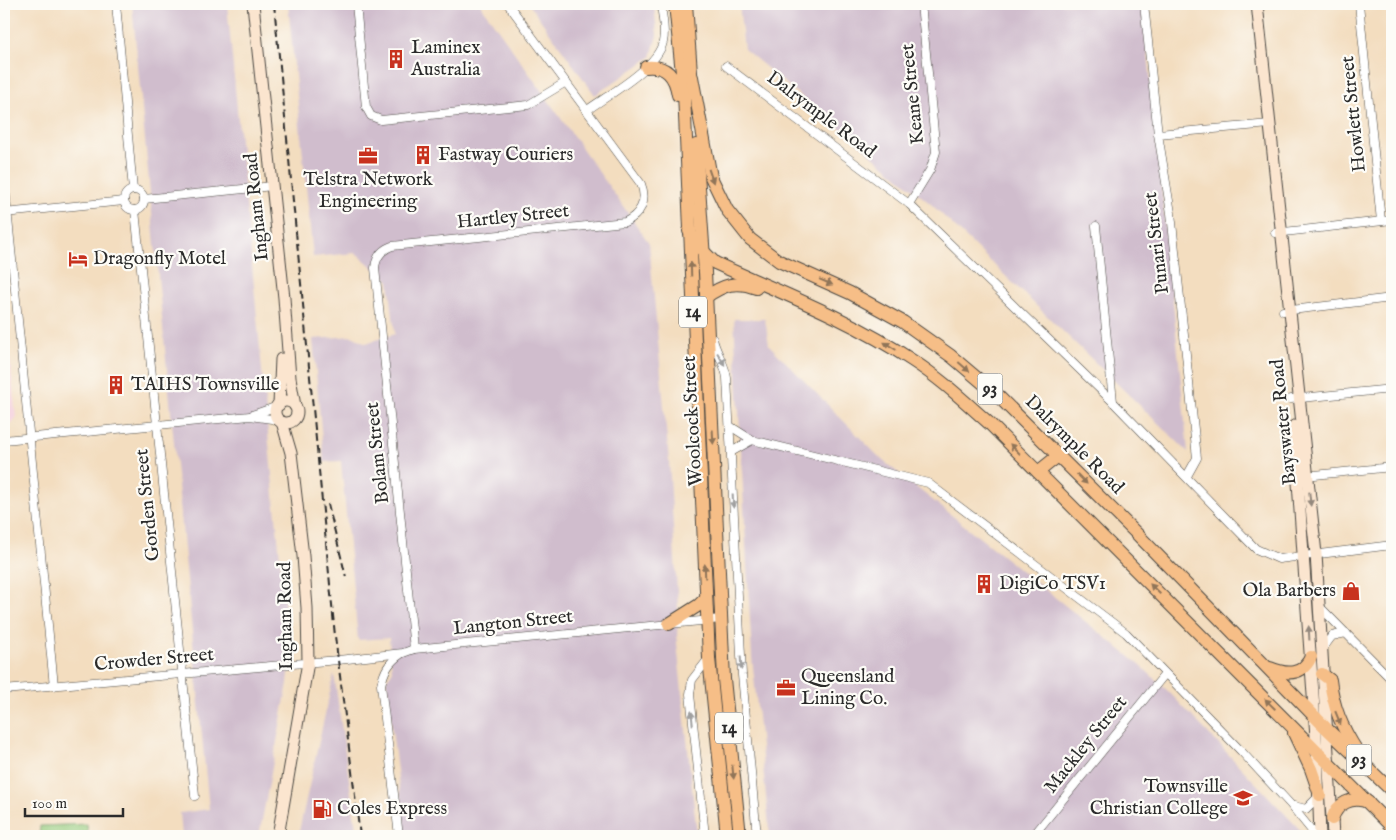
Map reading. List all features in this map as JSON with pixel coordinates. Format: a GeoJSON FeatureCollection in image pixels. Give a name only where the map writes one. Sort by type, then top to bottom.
{"type":"FeatureCollection","features":[{"type":"Feature","properties":{"kind":"main road","name":"Ingham Road"},"geometry":{"type":"LineString","coordinates":[[247,4],[289,373],[295,406]]}},
{"type":"Feature","properties":{"kind":"main road","name":"Ingham Road"},"geometry":{"type":"LineString","coordinates":[[253,4],[282,367],[278,405]]}},
{"type":"Feature","properties":{"kind":"main road","name":"Woolcock Street"},"geometry":{"type":"LineString","coordinates":[[675,4],[684,92],[686,152],[696,230]]}},
{"type":"Feature","properties":{"kind":"main road","name":"Woolcock Street"},"geometry":{"type":"LineString","coordinates":[[686,4],[692,77],[707,620],[709,658],[727,836]]}},
{"type":"Feature","properties":{"kind":"main road","name":"Bayswater Road"},"geometry":{"type":"LineString","coordinates":[[1251,4],[1267,125]]}},
{"type":"Feature","properties":{"kind":"main road","name":"Bayswater Road"},"geometry":{"type":"LineString","coordinates":[[1258,4],[1267,125],[1310,555],[1316,653],[1322,674],[1333,836]]}},
{"type":"Feature","properties":{"kind":"main road"},"geometry":{"type":"LineString","coordinates":[[646,67],[660,67],[667,70],[676,85],[686,152]]}},
{"type":"Feature","properties":{"kind":"main road","name":"Dalrymple Road"},"geometry":{"type":"LineString","coordinates":[[692,77],[711,177],[727,210],[750,239],[779,261],[850,293],[903,322],[951,356],[997,395],[1314,716],[1392,791]]}},
{"type":"Feature","properties":{"kind":"main road","name":"93"},"geometry":{"type":"LineString","coordinates":[[696,230],[703,253],[715,263],[876,337],[914,361],[950,388],[1038,472],[1287,721],[1317,744],[1329,762],[1392,827]]}},
{"type":"Feature","properties":{"kind":"main road","name":"Woolcock Street"},"geometry":{"type":"LineString","coordinates":[[703,253],[724,679],[740,836]]}},
{"type":"Feature","properties":{"kind":"main road"},"geometry":{"type":"LineString","coordinates":[[706,297],[723,286],[743,284],[813,308]]}},
{"type":"Feature","properties":{"kind":"main road"},"geometry":{"type":"LineString","coordinates":[[286,402],[295,406],[297,414],[285,421],[276,413],[278,405],[286,402]]}},
{"type":"Feature","properties":{"kind":"main road","name":"Ingham Road"},"geometry":{"type":"LineString","coordinates":[[278,836],[308,662],[307,608],[291,453],[285,421]]}},
{"type":"Feature","properties":{"kind":"main road"},"geometry":{"type":"LineString","coordinates":[[1038,472],[1058,456]]}},
{"type":"Feature","properties":{"kind":"main road","name":"Bayswater Road"},"geometry":{"type":"LineString","coordinates":[[1310,555],[1319,606],[1314,716],[1320,795],[1320,836]]}},
{"type":"Feature","properties":{"kind":"main road"},"geometry":{"type":"LineString","coordinates":[[669,624],[699,605],[706,598]]}},
{"type":"Feature","properties":{"kind":"main road"},"geometry":{"type":"LineString","coordinates":[[1268,668],[1283,674],[1292,673],[1302,668],[1316,653]]}},
{"type":"Feature","properties":{"kind":"main road"},"geometry":{"type":"LineString","coordinates":[[1322,674],[1330,680],[1332,701],[1340,724],[1369,769]]}},
{"type":"Feature","properties":{"kind":"main road"},"geometry":{"type":"LineString","coordinates":[[1287,721],[1304,753],[1320,795]]}},
{"type":"Feature","properties":{"kind":"main road"},"geometry":{"type":"LineString","coordinates":[[1317,744],[1324,735],[1326,728]]}},
{"type":"Feature","properties":{"kind":"main road"},"geometry":{"type":"LineString","coordinates":[[1332,819],[1338,808],[1347,801],[1368,802]]}},
{"type":"Feature","properties":{"kind":"street"},"geometry":{"type":"LineString","coordinates":[[116,4],[133,190]]}},
{"type":"Feature","properties":{"kind":"street"},"geometry":{"type":"LineString","coordinates":[[356,4],[366,107],[371,116],[381,120],[521,106],[539,99],[566,82]]}},
{"type":"Feature","properties":{"kind":"street"},"geometry":{"type":"LineString","coordinates":[[508,4],[586,111],[646,67],[656,56],[662,43]]}},
{"type":"Feature","properties":{"kind":"street"},"geometry":{"type":"LineString","coordinates":[[661,4],[663,57],[667,70]]}},
{"type":"Feature","properties":{"kind":"street","name":"Keane Street"},"geometry":{"type":"LineString","coordinates":[[909,204],[930,170],[936,152],[920,4]]}},
{"type":"Feature","properties":{"kind":"street","name":"Punari Street"},"geometry":{"type":"LineString","coordinates":[[1144,4],[1158,134],[1171,213],[1197,458],[1187,476]]}},
{"type":"Feature","properties":{"kind":"street","name":"Howlett Street"},"geometry":{"type":"LineString","coordinates":[[1359,4],[1381,221]]}},
{"type":"Feature","properties":{"kind":"street","name":"Dalrymple Road"},"geometry":{"type":"LineString","coordinates":[[726,66],[909,204],[1113,402],[1256,549],[1279,559],[1392,545]]}},
{"type":"Feature","properties":{"kind":"street","name":"Hartley Street"},"geometry":{"type":"LineString","coordinates":[[379,254],[392,246],[625,222],[639,213],[643,203],[642,184],[586,111]]}},
{"type":"Feature","properties":{"kind":"street"},"geometry":{"type":"LineString","coordinates":[[1158,134],[1267,125]]}},
{"type":"Feature","properties":{"kind":"street"},"geometry":{"type":"LineString","coordinates":[[4,178],[5,213],[30,437],[54,686]]}},
{"type":"Feature","properties":{"kind":"street"},"geometry":{"type":"LineString","coordinates":[[144,199],[269,186]]}},
{"type":"Feature","properties":{"kind":"street"},"geometry":{"type":"LineString","coordinates":[[133,190],[139,191],[144,199],[144,204],[135,210],[130,209],[124,201],[129,192],[133,190]]}},
{"type":"Feature","properties":{"kind":"street"},"geometry":{"type":"LineString","coordinates":[[5,213],[124,201]]}},
{"type":"Feature","properties":{"kind":"street","name":"Gorden Street"},"geometry":{"type":"LineString","coordinates":[[135,210],[181,674],[195,796]]}},
{"type":"Feature","properties":{"kind":"street"},"geometry":{"type":"LineString","coordinates":[[1278,232],[1392,220]]}},
{"type":"Feature","properties":{"kind":"street"},"geometry":{"type":"LineString","coordinates":[[1096,226],[1113,402]]}},
{"type":"Feature","properties":{"kind":"street","name":"Bolam Street"},"geometry":{"type":"LineString","coordinates":[[379,254],[375,268],[414,649]]}},
{"type":"Feature","properties":{"kind":"street"},"geometry":{"type":"LineString","coordinates":[[1286,310],[1392,298]]}},
{"type":"Feature","properties":{"kind":"street"},"geometry":{"type":"LineString","coordinates":[[707,313],[714,347],[725,366],[730,426],[742,675],[758,836]]}},
{"type":"Feature","properties":{"kind":"street"},"geometry":{"type":"LineString","coordinates":[[1295,399],[1392,389]]}},
{"type":"Feature","properties":{"kind":"street"},"geometry":{"type":"LineString","coordinates":[[250,416],[278,405]]}},
{"type":"Feature","properties":{"kind":"street"},"geometry":{"type":"LineString","coordinates":[[4,440],[250,416],[285,421]]}},
{"type":"Feature","properties":{"kind":"street"},"geometry":{"type":"LineString","coordinates":[[730,426],[752,440],[928,483],[1126,633],[1290,804],[1316,836]]}},
{"type":"Feature","properties":{"kind":"street"},"geometry":{"type":"LineString","coordinates":[[731,452],[752,440]]}},
{"type":"Feature","properties":{"kind":"street"},"geometry":{"type":"LineString","coordinates":[[1303,477],[1392,467]]}},
{"type":"Feature","properties":{"kind":"street"},"geometry":{"type":"LineString","coordinates":[[1319,606],[1392,680]]}},
{"type":"Feature","properties":{"kind":"street","name":"Langton Street"},"geometry":{"type":"LineString","coordinates":[[308,662],[403,653],[414,649],[721,619]]}},
{"type":"Feature","properties":{"kind":"street"},"geometry":{"type":"LineString","coordinates":[[1316,653],[1332,636],[1346,633]]}},
{"type":"Feature","properties":{"kind":"street"},"geometry":{"type":"LineString","coordinates":[[399,836],[382,685],[384,672],[394,659],[403,653]]}},
{"type":"Feature","properties":{"kind":"street"},"geometry":{"type":"LineString","coordinates":[[705,836],[690,694],[692,680],[709,658]]}},
{"type":"Feature","properties":{"kind":"street","name":"Crowder Street"},"geometry":{"type":"LineString","coordinates":[[4,690],[308,662]]}},
{"type":"Feature","properties":{"kind":"street","name":"Mackley Street"},"geometry":{"type":"LineString","coordinates":[[1032,836],[1164,674]]}},
{"type":"Feature","properties":{"kind":"street"},"geometry":{"type":"LineString","coordinates":[[1290,804],[1298,809],[1306,809],[1320,795]]}},
{"type":"Feature","properties":{"kind":"shaded area"},"geometry":{"type":"Polygon","coordinates":[[[132,4],[227,4],[290,663],[288,683],[259,836],[182,836],[180,813],[209,809],[132,4]]]}},
{"type":"Feature","properties":{"kind":"shaded area"},"geometry":{"type":"Polygon","coordinates":[[[288,4],[480,4],[649,243],[669,461],[678,607],[677,643],[697,836],[405,836],[386,680],[392,672],[389,638],[358,640],[341,461],[324,462],[313,339],[352,336],[366,343],[395,334],[389,281],[356,253],[313,257],[288,4]]]}},
{"type":"Feature","properties":{"kind":"shaded area"},"geometry":{"type":"Polygon","coordinates":[[[529,4],[654,4],[657,35],[651,57],[595,95],[529,4]]]}},
{"type":"Feature","properties":{"kind":"shaded area"},"geometry":{"type":"Polygon","coordinates":[[[739,4],[1143,4],[1188,452],[932,205],[744,49],[739,4]]]}},
{"type":"Feature","properties":{"kind":"shaded area"},"geometry":{"type":"Polygon","coordinates":[[[4,302],[16,418],[11,424],[4,425],[4,302]]]}},
{"type":"Feature","properties":{"kind":"shaded area"},"geometry":{"type":"Polygon","coordinates":[[[734,319],[765,319],[769,345],[882,460],[1140,665],[1169,692],[1306,836],[770,836],[752,657],[734,319]]]}},
{"type":"Feature","properties":{"kind":"shaded area"},"geometry":{"type":"Polygon","coordinates":[[[334,674],[357,836],[298,836],[334,674]]]}},
{"type":"Feature","properties":{"kind":"green space"},"geometry":{"type":"Polygon","coordinates":[[[87,824],[88,836],[39,836],[40,826],[87,824]]]}},
{"type":"Feature","properties":{"kind":"railway"},"geometry":{"type":"LineString","coordinates":[[274,4],[335,636],[360,836]]}},
{"type":"Feature","properties":{"kind":"railway"},"geometry":{"type":"LineString","coordinates":[[328,504],[346,577]]}},
{"type":"Feature","properties":{"kind":"place","name":"Laminex Australia"},"geometry":{"type":"Point","coordinates":[396,59]}},
{"type":"Feature","properties":{"kind":"place","name":"Fastway Couriers"},"geometry":{"type":"Point","coordinates":[423,155]}},
{"type":"Feature","properties":{"kind":"place","name":"Telstra Network Engineering"},"geometry":{"type":"Point","coordinates":[368,156]}},
{"type":"Feature","properties":{"kind":"place","name":"Dragonfly Motel"},"geometry":{"type":"Point","coordinates":[78,259]}},
{"type":"Feature","properties":{"kind":"place","name":"TAIHS Townsville"},"geometry":{"type":"Point","coordinates":[116,385]}},
{"type":"Feature","properties":{"kind":"place","name":"DigiCo TSV1"},"geometry":{"type":"Point","coordinates":[984,584]}},
{"type":"Feature","properties":{"kind":"place","name":"Ola Barbers"},"geometry":{"type":"Point","coordinates":[1351,591]}},
{"type":"Feature","properties":{"kind":"place","name":"Queensland Lining Co."},"geometry":{"type":"Point","coordinates":[786,688]}},
{"type":"Feature","properties":{"kind":"place","name":"Townsville Christian College"},"geometry":{"type":"Point","coordinates":[1243,798]}},
{"type":"Feature","properties":{"kind":"place","name":"Coles Express"},"geometry":{"type":"Point","coordinates":[322,809]}}]}
